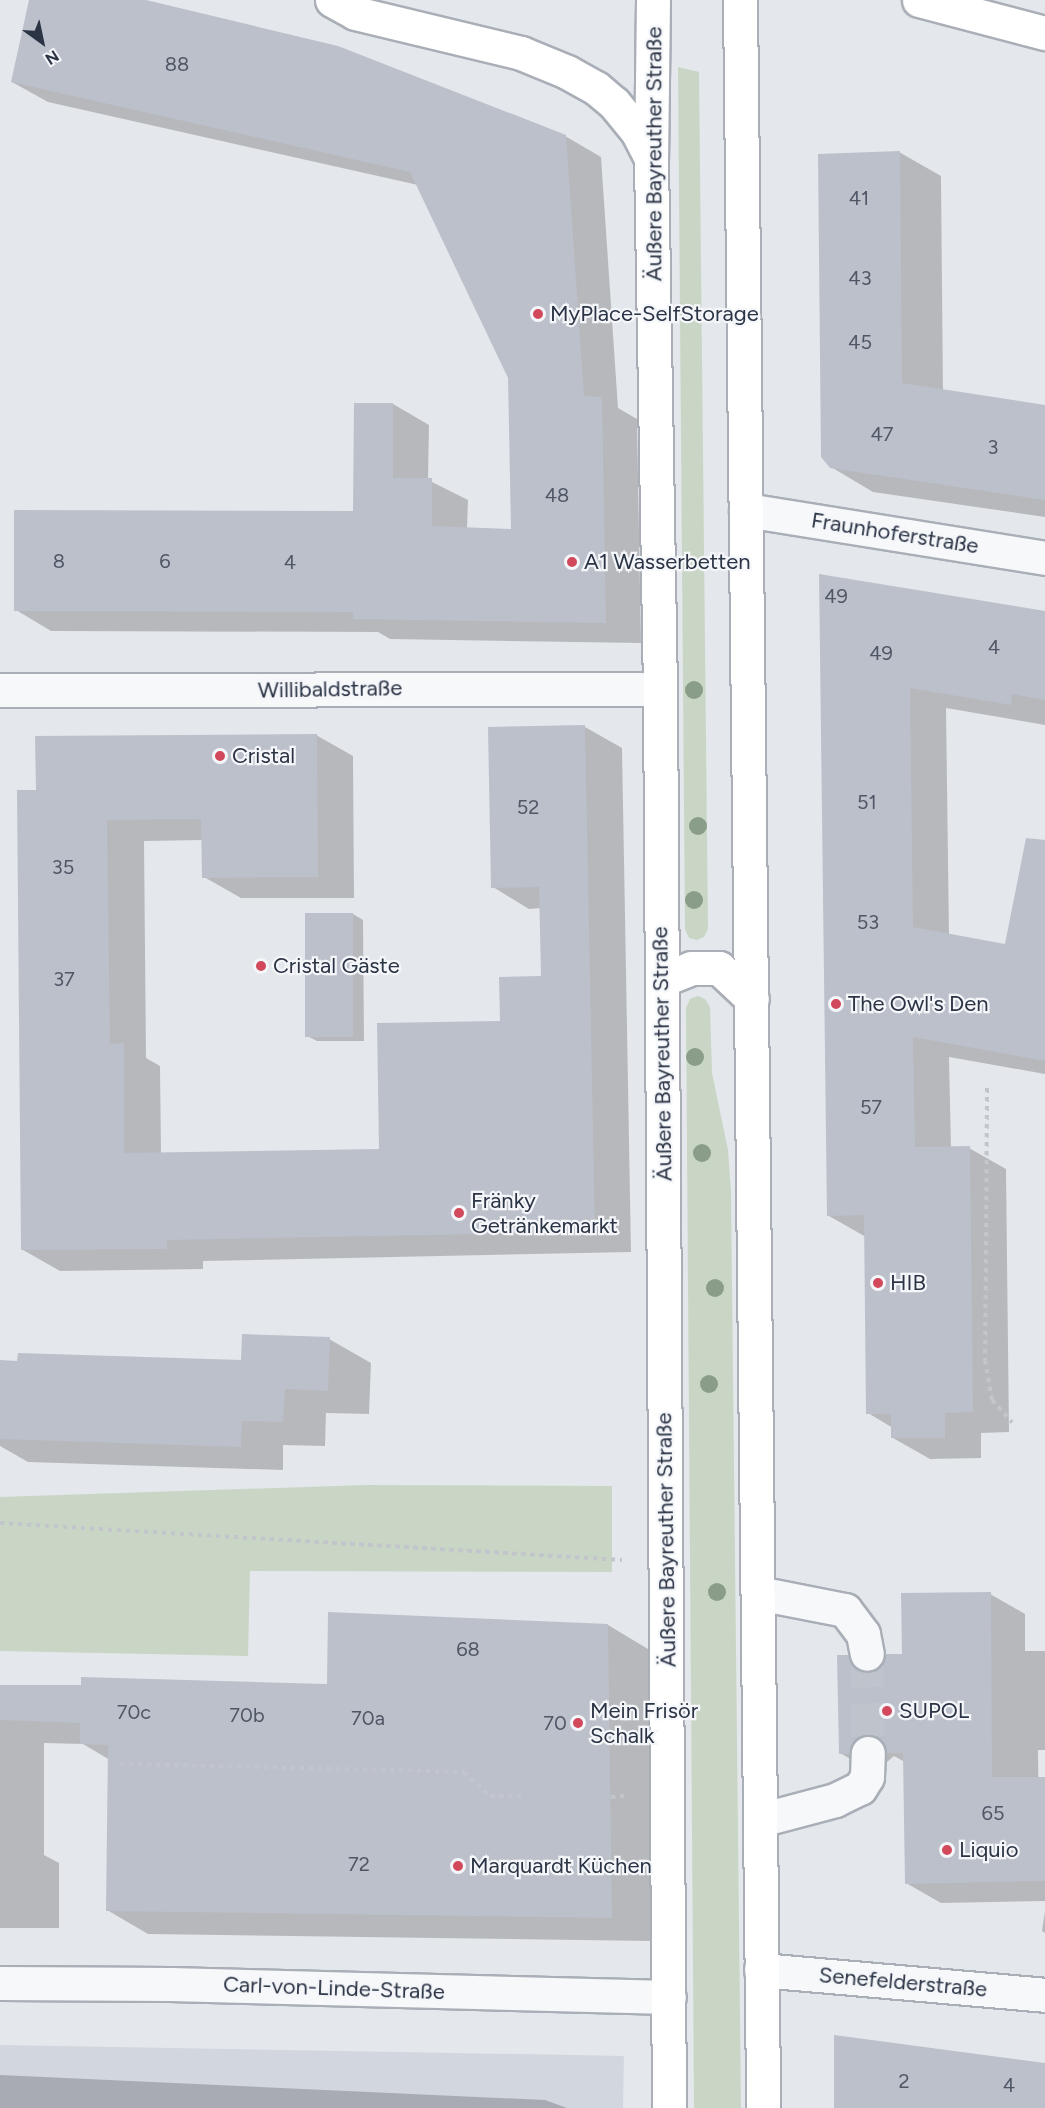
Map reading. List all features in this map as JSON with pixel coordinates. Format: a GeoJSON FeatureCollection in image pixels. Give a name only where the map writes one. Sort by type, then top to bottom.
{"type":"FeatureCollection","features":[{"type":"Feature","properties":{"kind":"main road"},"geometry":{"type":"LineString","coordinates":[[332,0],[355,13],[521,53],[567,72],[596,88],[614,103],[637,131],[651,159]]}},
{"type":"Feature","properties":{"kind":"main road","name":"Äußere Bayreuther Straße"},"geometry":{"type":"LineString","coordinates":[[653,0],[651,159],[660,689],[669,2108]]}},
{"type":"Feature","properties":{"kind":"main road"},"geometry":{"type":"LineString","coordinates":[[740,0],[763,2108]]}},
{"type":"Feature","properties":{"kind":"main road"},"geometry":{"type":"LineString","coordinates":[[919,0],[1045,33]]}},
{"type":"Feature","properties":{"kind":"main road"},"geometry":{"type":"LineString","coordinates":[[662,981],[691,968],[719,968],[752,999]]}},
{"type":"Feature","properties":{"kind":"street","name":"Fraunhoferstraße"},"geometry":{"type":"LineString","coordinates":[[746,510],[1045,558]]}},
{"type":"Feature","properties":{"kind":"street","name":"Willibaldstraße"},"geometry":{"type":"LineString","coordinates":[[0,690],[660,689]]}},
{"type":"Feature","properties":{"kind":"street"},"geometry":{"type":"LineString","coordinates":[[758,1593],[845,1610],[863,1634],[867,1654]]}},
{"type":"Feature","properties":{"kind":"street"},"geometry":{"type":"LineString","coordinates":[[760,1820],[834,1800],[860,1788],[867,1777],[868,1753]]}},
{"type":"Feature","properties":{"kind":"street","name":"Senefelderstraße"},"geometry":{"type":"LineString","coordinates":[[761,1970],[1045,1995]]}},
{"type":"Feature","properties":{"kind":"street","name":"Carl-von-Linde-Straße"},"geometry":{"type":"LineString","coordinates":[[0,1983],[170,1984],[669,1997]]}},
{"type":"Feature","properties":{"kind":"path"},"geometry":{"type":"LineString","coordinates":[[987,1088],[985,1360],[992,1400],[1012,1422]]}},
{"type":"Feature","properties":{"kind":"path"},"geometry":{"type":"LineString","coordinates":[[0,1523],[667,1562]]}},
{"type":"Feature","properties":{"kind":"path"},"geometry":{"type":"LineString","coordinates":[[120,1764],[464,1772],[490,1796],[524,1796]]}},
{"type":"Feature","properties":{"kind":"shaded area"},"geometry":{"type":"Polygon","coordinates":[[[0,2045],[624,2056],[623,2108],[0,2108],[0,2045]]]}},
{"type":"Feature","properties":{"kind":"green space"},"geometry":{"type":"Polygon","coordinates":[[[678,67],[699,72],[708,929],[704,937],[697,940],[689,938],[685,929],[678,67]]]}},
{"type":"Feature","properties":{"kind":"green space"},"geometry":{"type":"Polygon","coordinates":[[[698,996],[705,999],[710,1007],[712,1073],[728,1150],[731,1192],[741,2108],[694,2108],[686,1008],[690,999],[698,996]]]}},
{"type":"Feature","properties":{"kind":"green space"},"geometry":{"type":"Polygon","coordinates":[[[366,1485],[612,1486],[612,1572],[250,1571],[248,1656],[0,1651],[0,1497],[366,1485]]]}},
{"type":"Feature","properties":{"kind":"building"},"geometry":{"type":"Polygon","coordinates":[[[29,0],[146,0],[338,46],[566,135],[584,396],[602,397],[606,623],[353,619],[353,612],[14,611],[14,510],[353,511],[354,403],[393,403],[393,478],[432,478],[432,526],[511,529],[508,378],[410,172],[11,82],[29,0]]]}},
{"type":"Feature","properties":{"kind":"building"},"geometry":{"type":"Polygon","coordinates":[[[900,151],[902,383],[1045,405],[1045,500],[830,468],[821,457],[818,154],[900,151]]]}},
{"type":"Feature","properties":{"kind":"building"},"geometry":{"type":"Polygon","coordinates":[[[819,574],[1045,611],[1045,700],[1012,694],[1011,705],[910,688],[913,927],[1005,944],[1026,838],[1045,840],[1045,1061],[913,1037],[915,1147],[970,1146],[973,1412],[945,1413],[945,1438],[891,1438],[891,1414],[866,1414],[864,1215],[827,1216],[819,574]]]}},
{"type":"Feature","properties":{"kind":"building"},"geometry":{"type":"Polygon","coordinates":[[[585,725],[595,1232],[167,1240],[167,1249],[21,1250],[17,790],[36,790],[35,736],[317,734],[318,877],[202,878],[201,819],[107,820],[110,1044],[124,1043],[124,1153],[379,1149],[377,1023],[500,1021],[499,977],[541,976],[539,887],[491,888],[488,727],[585,725]]]}},
{"type":"Feature","properties":{"kind":"building"},"geometry":{"type":"Polygon","coordinates":[[[305,913],[353,913],[353,1037],[305,1037],[305,913]]]}},
{"type":"Feature","properties":{"kind":"building"},"geometry":{"type":"Polygon","coordinates":[[[242,1334],[330,1337],[328,1391],[285,1389],[283,1422],[242,1421],[241,1447],[0,1439],[0,1360],[17,1361],[18,1353],[241,1360],[242,1334]]]}},
{"type":"Feature","properties":{"kind":"building"},"geometry":{"type":"Polygon","coordinates":[[[991,1592],[992,1777],[1045,1777],[1045,1881],[905,1884],[903,1753],[887,1753],[884,1744],[878,1738],[868,1734],[859,1737],[853,1743],[849,1754],[839,1754],[837,1655],[848,1655],[853,1667],[860,1671],[870,1672],[880,1668],[885,1654],[902,1654],[901,1593],[991,1592]]]}},
{"type":"Feature","properties":{"kind":"building"},"geometry":{"type":"Polygon","coordinates":[[[328,1612],[608,1624],[612,1918],[106,1911],[108,1745],[80,1744],[80,1723],[0,1720],[0,1685],[81,1685],[81,1677],[327,1684],[328,1612]]]}},
{"type":"Feature","properties":{"kind":"building"},"geometry":{"type":"Polygon","coordinates":[[[834,2035],[1045,2063],[1045,2108],[834,2108],[834,2035]]]}},
{"type":"Feature","properties":{"kind":"tunnel"},"geometry":{"type":"LineString","coordinates":[[867,1654],[868,1753]]}},
{"type":"Feature","properties":{"kind":"place","name":"MyPlace-SelfStorage"},"geometry":{"type":"Point","coordinates":[538,314]}},
{"type":"Feature","properties":{"kind":"place","name":"A1 Wasserbetten"},"geometry":{"type":"Point","coordinates":[572,562]}},
{"type":"Feature","properties":{"kind":"place","name":"Cristal"},"geometry":{"type":"Point","coordinates":[220,756]}},
{"type":"Feature","properties":{"kind":"place","name":"Cristal Gäste"},"geometry":{"type":"Point","coordinates":[261,966]}},
{"type":"Feature","properties":{"kind":"place","name":"The Owl's Den"},"geometry":{"type":"Point","coordinates":[836,1004]}},
{"type":"Feature","properties":{"kind":"place","name":"Fränky Getränkemarkt"},"geometry":{"type":"Point","coordinates":[459,1213]}},
{"type":"Feature","properties":{"kind":"place","name":"HIB"},"geometry":{"type":"Point","coordinates":[878,1283]}},
{"type":"Feature","properties":{"kind":"place","name":"SUPOL"},"geometry":{"type":"Point","coordinates":[887,1711]}},
{"type":"Feature","properties":{"kind":"place","name":"Mein Frisör Schalk"},"geometry":{"type":"Point","coordinates":[578,1723]}},
{"type":"Feature","properties":{"kind":"place","name":"Liquio"},"geometry":{"type":"Point","coordinates":[947,1850]}},
{"type":"Feature","properties":{"kind":"place","name":"Marquardt Küchen"},"geometry":{"type":"Point","coordinates":[458,1866]}}]}
